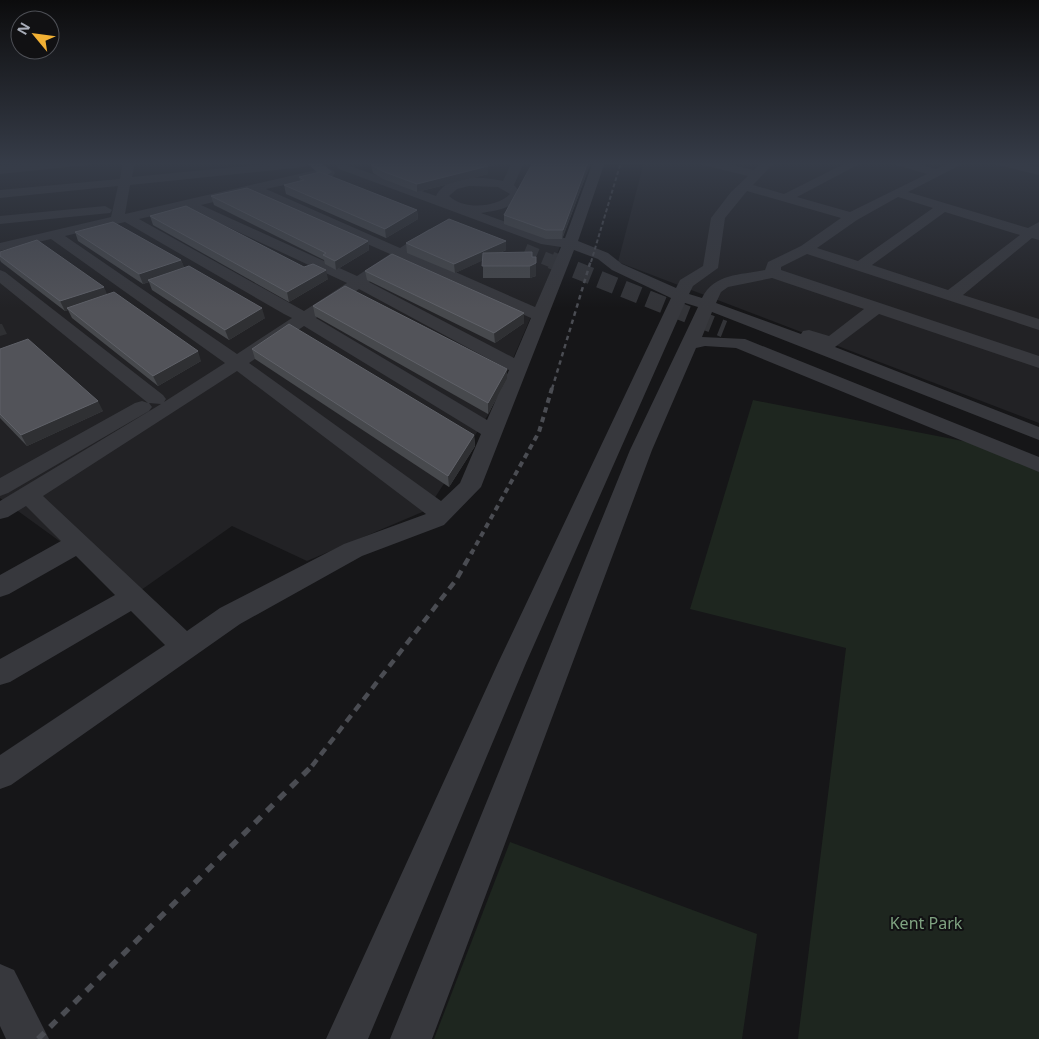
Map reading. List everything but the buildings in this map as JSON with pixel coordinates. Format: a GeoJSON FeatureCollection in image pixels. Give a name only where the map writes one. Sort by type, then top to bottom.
{"type":"FeatureCollection","features":[{"type":"Feature","properties":{"kind":"street"},"geometry":{"type":"LineString","coordinates":[[121,216],[122,210]]}},
{"type":"Feature","properties":{"kind":"street"},"geometry":{"type":"LineString","coordinates":[[0,247],[54,235],[135,210]]}},
{"type":"Feature","properties":{"kind":"street"},"geometry":{"type":"LineString","coordinates":[[227,210],[350,279],[519,368]]}},
{"type":"Feature","properties":{"kind":"street"},"geometry":{"type":"LineString","coordinates":[[308,210],[396,246],[540,316]]}},
{"type":"Feature","properties":{"kind":"street"},"geometry":{"type":"LineString","coordinates":[[0,511],[106,448],[230,358],[350,279],[396,246],[447,224],[423,210]]}},
{"type":"Feature","properties":{"kind":"street"},"geometry":{"type":"LineString","coordinates":[[443,210],[537,246]]}},
{"type":"Feature","properties":{"kind":"street"},"geometry":{"type":"LineString","coordinates":[[456,210],[546,241],[570,243],[603,256],[617,267],[1039,457]]}},
{"type":"Feature","properties":{"kind":"street"},"geometry":{"type":"LineString","coordinates":[[0,774],[230,616],[353,550],[436,520],[470,487],[582,210]]}},
{"type":"Feature","properties":{"kind":"street"},"geometry":{"type":"LineString","coordinates":[[411,1039],[642,450],[701,305],[718,218],[724,210]]}},
{"type":"Feature","properties":{"kind":"street"},"geometry":{"type":"LineString","coordinates":[[829,210],[852,217]]}},
{"type":"Feature","properties":{"kind":"street"},"geometry":{"type":"LineString","coordinates":[[346,1039],[512,663],[701,305],[773,269],[864,210]]}},
{"type":"Feature","properties":{"kind":"street"},"geometry":{"type":"LineString","coordinates":[[861,266],[938,210]]}},
{"type":"Feature","properties":{"kind":"street"},"geometry":{"type":"LineString","coordinates":[[956,210],[1036,232]]}},
{"type":"Feature","properties":{"kind":"street"},"geometry":{"type":"LineString","coordinates":[[0,220],[121,216],[296,315],[493,432]]}},
{"type":"Feature","properties":{"kind":"street"},"geometry":{"type":"LineString","coordinates":[[951,296],[1036,232]]}},
{"type":"Feature","properties":{"kind":"street"},"geometry":{"type":"LineString","coordinates":[[54,235],[230,358],[442,514]]}},
{"type":"Feature","properties":{"kind":"street"},"geometry":{"type":"LineString","coordinates":[[806,249],[1039,325]]}},
{"type":"Feature","properties":{"kind":"street"},"geometry":{"type":"LineString","coordinates":[[189,270],[208,264]]}},
{"type":"Feature","properties":{"kind":"street"},"geometry":{"type":"LineString","coordinates":[[773,269],[876,308],[1039,362]]}},
{"type":"Feature","properties":{"kind":"street"},"geometry":{"type":"LineString","coordinates":[[0,275],[156,399]]}},
{"type":"Feature","properties":{"kind":"street"},"geometry":{"type":"LineString","coordinates":[[115,296],[152,283]]}},
{"type":"Feature","properties":{"kind":"street"},"geometry":{"type":"LineString","coordinates":[[701,305],[735,306],[832,343],[876,308]]}},
{"type":"Feature","properties":{"kind":"street"},"geometry":{"type":"LineString","coordinates":[[701,305],[705,341],[739,343],[1039,465]]}},
{"type":"Feature","properties":{"kind":"street"},"geometry":{"type":"LineString","coordinates":[[701,305],[1039,434]]}},
{"type":"Feature","properties":{"kind":"street"},"geometry":{"type":"LineString","coordinates":[[701,305],[1039,443]]}},
{"type":"Feature","properties":{"kind":"street"},"geometry":{"type":"LineString","coordinates":[[53,317],[71,311]]}},
{"type":"Feature","properties":{"kind":"street"},"geometry":{"type":"LineString","coordinates":[[0,488],[230,358]]}},
{"type":"Feature","properties":{"kind":"street"},"geometry":{"type":"LineString","coordinates":[[29,495],[185,647]]}},
{"type":"Feature","properties":{"kind":"street"},"geometry":{"type":"LineString","coordinates":[[0,587],[78,543]]}},
{"type":"Feature","properties":{"kind":"street"},"geometry":{"type":"LineString","coordinates":[[0,673],[133,597]]}},
{"type":"Feature","properties":{"kind":"street"},"geometry":{"type":"LineString","coordinates":[[0,984],[28,1039]]}},
{"type":"Feature","properties":{"kind":"shaded area"},"geometry":{"type":"Polygon","coordinates":[[[0,210],[573,210],[552,268],[490,412],[427,510],[307,561],[232,526],[134,595],[0,498],[0,210]]]}},
{"type":"Feature","properties":{"kind":"shaded area"},"geometry":{"type":"Polygon","coordinates":[[[631,210],[1039,210],[1039,423],[618,262],[631,210]]]}},
{"type":"Feature","properties":{"kind":"green space","name":"Kent Park"},"geometry":{"type":"Polygon","coordinates":[[[753,400],[973,443],[1039,470],[1039,1039],[798,1039],[846,648],[690,609],[753,400]]]}},
{"type":"Feature","properties":{"kind":"green space"},"geometry":{"type":"Polygon","coordinates":[[[510,842],[757,934],[742,1039],[434,1039],[510,842]]]}},
{"type":"Feature","properties":{"kind":"tunnel"},"geometry":{"type":"LineString","coordinates":[[525,250],[554,262]]}},
{"type":"Feature","properties":{"kind":"tunnel"},"geometry":{"type":"LineString","coordinates":[[551,260],[724,329]]}},
{"type":"Feature","properties":{"kind":"railway"},"geometry":{"type":"LineString","coordinates":[[591,262],[606,210]]}},
{"type":"Feature","properties":{"kind":"railway"},"geometry":{"type":"LineString","coordinates":[[552,389],[591,260]]}},
{"type":"Feature","properties":{"kind":"railway"},"geometry":{"type":"LineString","coordinates":[[471,554],[539,432],[552,388]]}},
{"type":"Feature","properties":{"kind":"railway"},"geometry":{"type":"LineString","coordinates":[[312,766],[456,580],[472,552]]}},
{"type":"Feature","properties":{"kind":"railway"},"geometry":{"type":"LineString","coordinates":[[38,1039],[312,766]]}}]}
